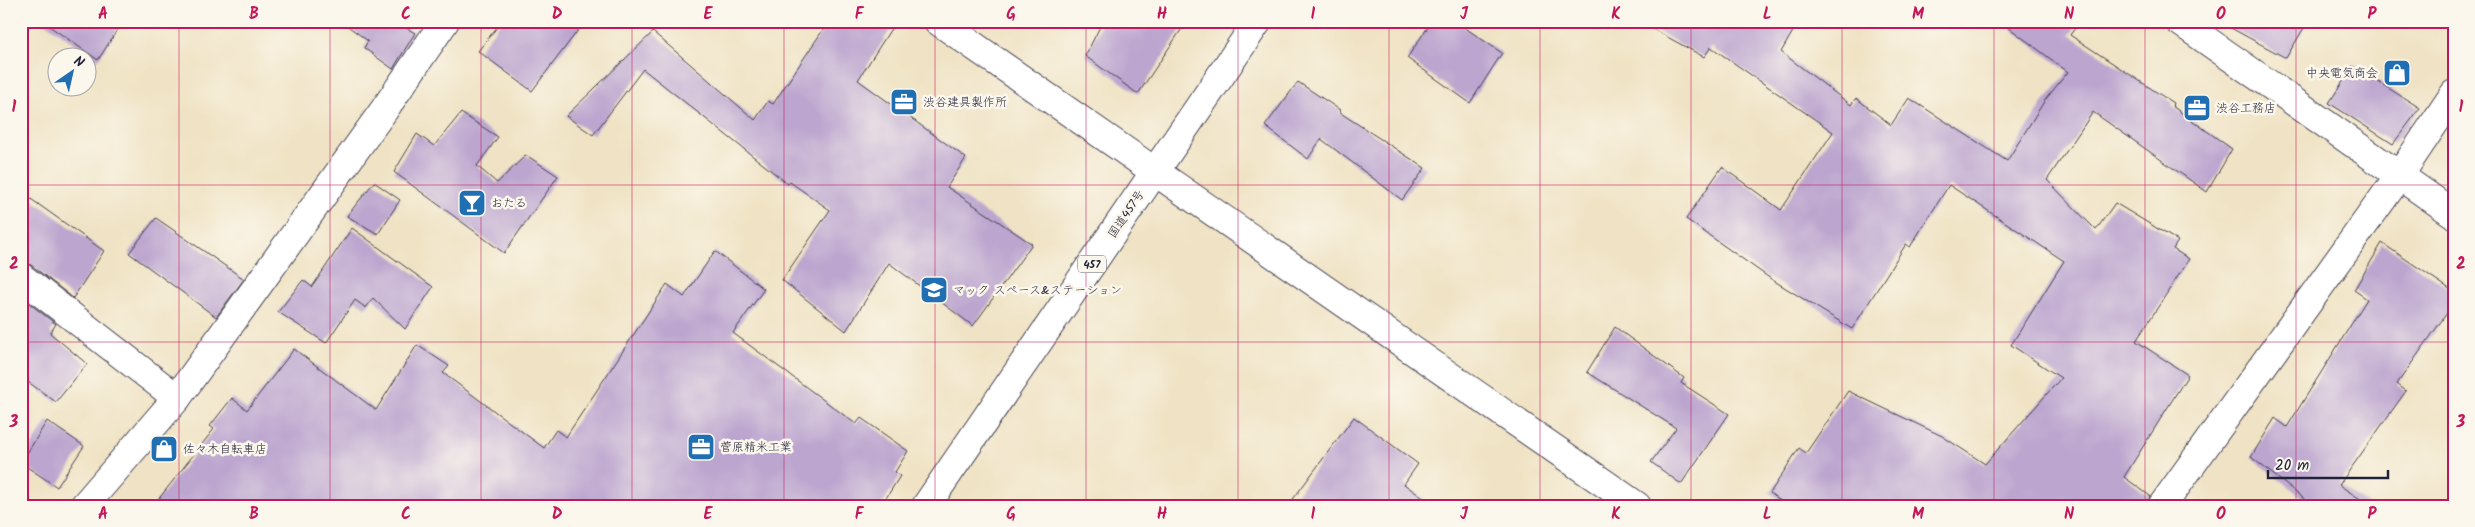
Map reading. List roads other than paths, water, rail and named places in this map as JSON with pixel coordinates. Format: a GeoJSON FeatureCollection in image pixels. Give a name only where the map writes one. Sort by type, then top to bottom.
{"type":"FeatureCollection","features":[{"type":"Feature","properties":{"kind":"main road"},"geometry":{"type":"LineString","coordinates":[[84,506],[177,398],[384,110],[445,21]]}},
{"type":"Feature","properties":{"kind":"main road"},"geometry":{"type":"LineString","coordinates":[[938,21],[1637,506]]}},
{"type":"Feature","properties":{"kind":"main road","name":"国道457号"},"geometry":{"type":"LineString","coordinates":[[926,506],[1258,21]]}},
{"type":"Feature","properties":{"kind":"main road"},"geometry":{"type":"LineString","coordinates":[[2179,21],[2454,214]]}},
{"type":"Feature","properties":{"kind":"main road"},"geometry":{"type":"LineString","coordinates":[[2162,506],[2399,176],[2454,94]]}},
{"type":"Feature","properties":{"kind":"main road"},"geometry":{"type":"LineString","coordinates":[[21,277],[177,398]]}},
{"type":"Feature","properties":{"kind":"place","name":"中央電気商会"},"geometry":{"type":"Point","coordinates":[2397,73]}},
{"type":"Feature","properties":{"kind":"place","name":"渋谷建具製作所"},"geometry":{"type":"Point","coordinates":[904,102]}},
{"type":"Feature","properties":{"kind":"place","name":"渋谷工務店"},"geometry":{"type":"Point","coordinates":[2197,108]}},
{"type":"Feature","properties":{"kind":"place","name":"おたる"},"geometry":{"type":"Point","coordinates":[472,203]}},
{"type":"Feature","properties":{"kind":"place","name":"マック スペース&ステーション"},"geometry":{"type":"Point","coordinates":[934,290]}},
{"type":"Feature","properties":{"kind":"place","name":"菅原精米工業"},"geometry":{"type":"Point","coordinates":[701,447]}},
{"type":"Feature","properties":{"kind":"place","name":"佐々木自転車店"},"geometry":{"type":"Point","coordinates":[164,449]}}]}
